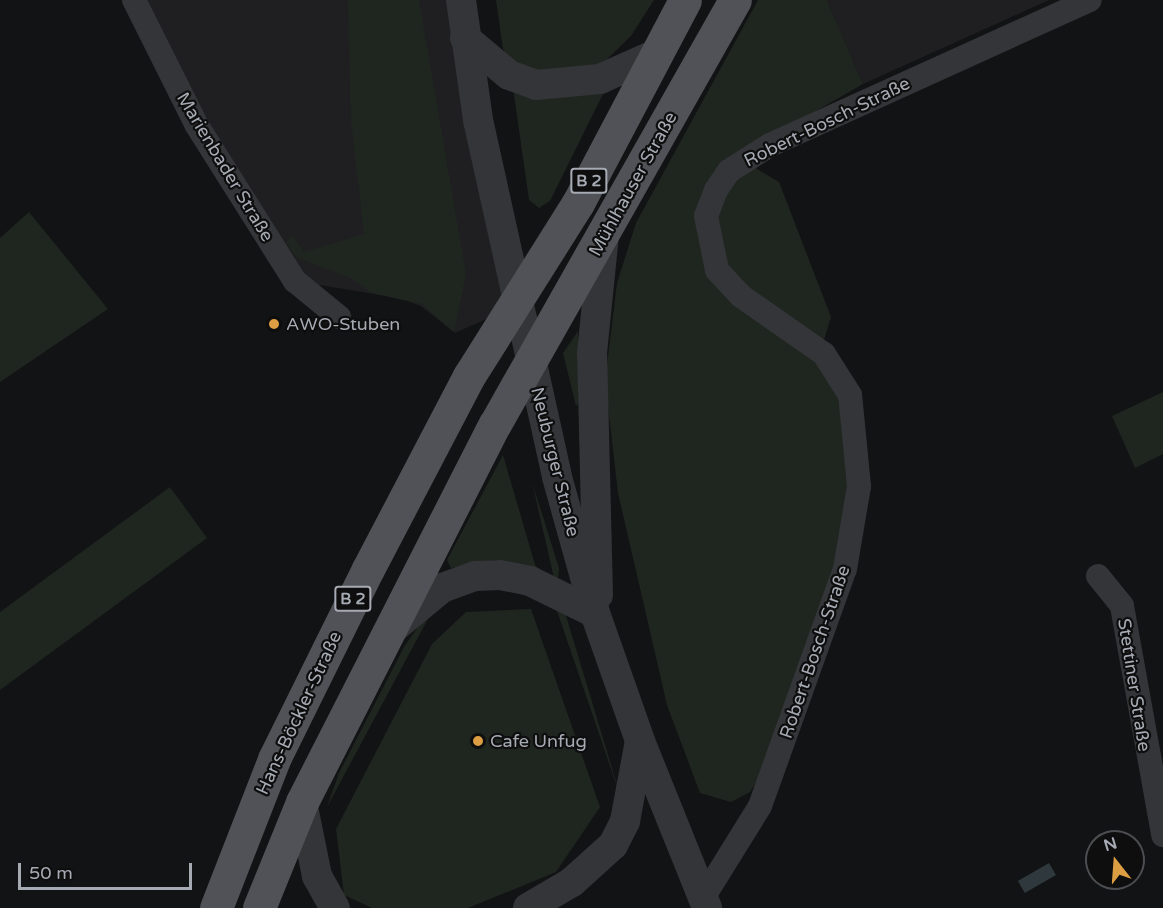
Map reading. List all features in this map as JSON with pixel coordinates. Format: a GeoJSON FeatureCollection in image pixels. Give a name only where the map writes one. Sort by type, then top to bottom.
{"type":"FeatureCollection","features":[{"type":"Feature","properties":{"kind":"main road","name":"B 2"},"geometry":{"type":"LineString","coordinates":[[518,305],[685,0]]}},
{"type":"Feature","properties":{"kind":"main road","name":"Mühlhauser Straße"},"geometry":{"type":"LineString","coordinates":[[531,368],[735,0]]}},
{"type":"Feature","properties":{"kind":"main road","name":"Hans-Böckler-Straße"},"geometry":{"type":"LineString","coordinates":[[216,908],[274,759],[358,590],[469,376],[518,305]]}},
{"type":"Feature","properties":{"kind":"main road","name":"B 2"},"geometry":{"type":"LineString","coordinates":[[259,908],[302,802],[495,424],[531,368]]}},
{"type":"Feature","properties":{"kind":"street","name":"Marienbader Straße"},"geometry":{"type":"LineString","coordinates":[[134,0],[196,124],[295,281],[339,317]]}},
{"type":"Feature","properties":{"kind":"street","name":"Neuburger Straße"},"geometry":{"type":"LineString","coordinates":[[461,0],[465,38],[531,368],[595,613],[640,741],[705,903]]}},
{"type":"Feature","properties":{"kind":"street","name":"Robert-Bosch-Straße"},"geometry":{"type":"LineString","coordinates":[[705,903],[760,806],[845,569],[859,486],[850,395],[824,354],[741,296],[717,270],[706,216],[716,190],[729,171],[770,145],[1090,0]]}},
{"type":"Feature","properties":{"kind":"street"},"geometry":{"type":"LineString","coordinates":[[465,38],[509,75],[536,85],[600,79],[656,54]]}},
{"type":"Feature","properties":{"kind":"street"},"geometry":{"type":"LineString","coordinates":[[389,631],[442,588],[475,576],[500,575],[530,581],[595,613],[600,555],[592,353],[604,236]]}},
{"type":"Feature","properties":{"kind":"street","name":"Stettiner Straße"},"geometry":{"type":"LineString","coordinates":[[1098,576],[1122,606],[1163,836]]}},
{"type":"Feature","properties":{"kind":"street"},"geometry":{"type":"LineString","coordinates":[[528,908],[572,882],[613,845],[625,821],[640,741]]}},
{"type":"Feature","properties":{"kind":"street"},"geometry":{"type":"LineString","coordinates":[[302,802],[317,876],[335,908]]}},
{"type":"Feature","properties":{"kind":"shaded area"},"geometry":{"type":"Polygon","coordinates":[[[134,0],[461,0],[517,305],[455,333],[421,306],[399,298],[295,281],[134,0]]]}},
{"type":"Feature","properties":{"kind":"shaded area"},"geometry":{"type":"Polygon","coordinates":[[[348,0],[419,0],[466,274],[454,332],[422,304],[371,293],[353,279],[296,257],[286,242],[293,236],[304,252],[364,234],[351,120],[348,0]]]}},
{"type":"Feature","properties":{"kind":"shaded area"},"geometry":{"type":"Polygon","coordinates":[[[496,0],[654,0],[631,36],[602,64],[543,76],[509,59],[503,49],[496,0]]]}},
{"type":"Feature","properties":{"kind":"shaded area"},"geometry":{"type":"Polygon","coordinates":[[[758,0],[827,0],[863,84],[744,152],[757,169],[779,182],[831,317],[818,359],[843,399],[852,484],[837,568],[766,767],[750,792],[731,802],[700,793],[667,705],[618,493],[605,381],[617,283],[636,223],[758,0]]]}},
{"type":"Feature","properties":{"kind":"shaded area"},"geometry":{"type":"Polygon","coordinates":[[[827,0],[1049,0],[863,84],[827,0]]]}},
{"type":"Feature","properties":{"kind":"shaded area"},"geometry":{"type":"Polygon","coordinates":[[[513,88],[601,90],[603,94],[550,201],[539,208],[529,200],[513,88]]]}},
{"type":"Feature","properties":{"kind":"shaded area"},"geometry":{"type":"Polygon","coordinates":[[[29,212],[108,309],[0,382],[0,238],[29,212]]]}},
{"type":"Feature","properties":{"kind":"shaded area"},"geometry":{"type":"Polygon","coordinates":[[[578,331],[578,404],[576,406],[563,353],[578,331]]]}},
{"type":"Feature","properties":{"kind":"shaded area"},"geometry":{"type":"Polygon","coordinates":[[[1163,392],[1163,454],[1135,468],[1112,416],[1163,392]]]}},
{"type":"Feature","properties":{"kind":"shaded area"},"geometry":{"type":"Polygon","coordinates":[[[503,455],[536,568],[496,560],[451,568],[447,560],[503,455]]]}},
{"type":"Feature","properties":{"kind":"shaded area"},"geometry":{"type":"Polygon","coordinates":[[[532,482],[559,568],[558,578],[554,578],[532,482]]]}},
{"type":"Feature","properties":{"kind":"shaded area"},"geometry":{"type":"Polygon","coordinates":[[[170,487],[207,538],[0,690],[0,612],[170,487]]]}},
{"type":"Feature","properties":{"kind":"shaded area"},"geometry":{"type":"Polygon","coordinates":[[[502,579],[533,590],[494,584],[462,590],[430,615],[327,807],[339,773],[404,647],[427,614],[461,586],[502,579]]]}},
{"type":"Feature","properties":{"kind":"shaded area"},"geometry":{"type":"Polygon","coordinates":[[[554,602],[564,609],[621,798],[554,602]]]}},
{"type":"Feature","properties":{"kind":"shaded area"},"geometry":{"type":"Polygon","coordinates":[[[531,609],[600,807],[556,872],[468,908],[372,908],[344,895],[336,829],[432,644],[466,612],[531,609]]]}},
{"type":"Feature","properties":{"kind":"shaded area"},"geometry":{"type":"Polygon","coordinates":[[[1049,863],[1056,875],[1025,893],[1018,881],[1049,863]]]}},
{"type":"Feature","properties":{"kind":"place","name":"AWO-Stuben"},"geometry":{"type":"Point","coordinates":[274,324]}},
{"type":"Feature","properties":{"kind":"place","name":"Cafe Unfug"},"geometry":{"type":"Point","coordinates":[478,741]}}]}
